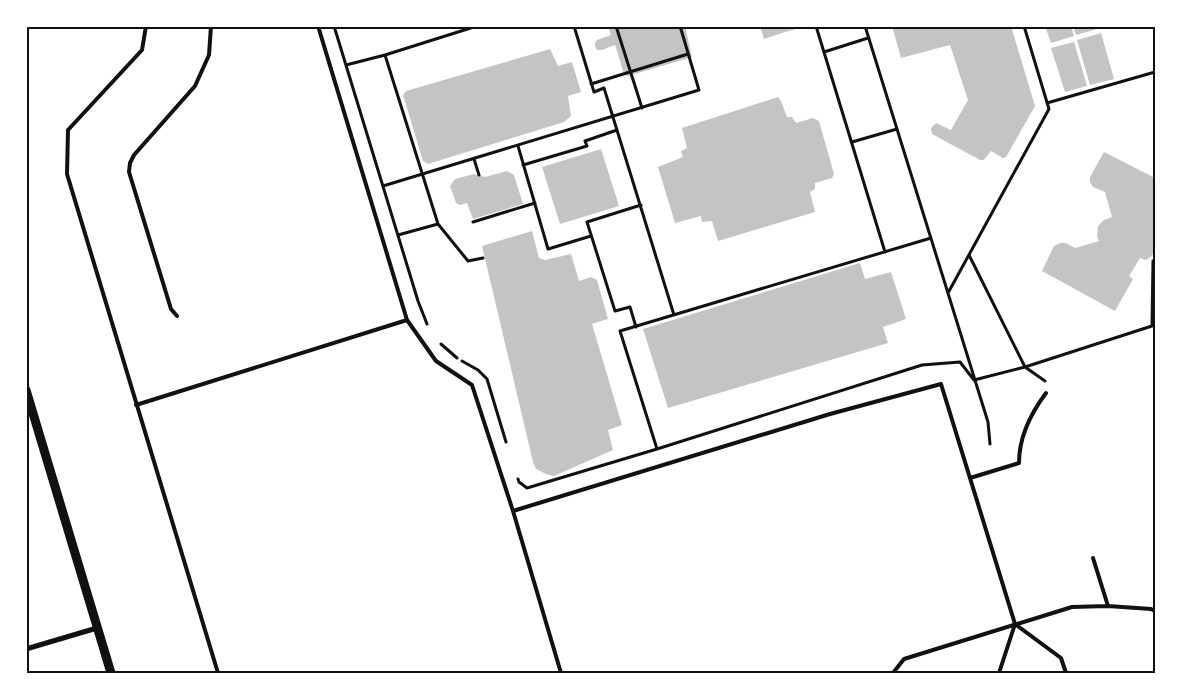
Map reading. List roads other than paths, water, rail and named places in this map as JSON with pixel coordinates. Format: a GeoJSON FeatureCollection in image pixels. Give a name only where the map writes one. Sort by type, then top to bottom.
{"type":"FeatureCollection","features":[{"type":"Feature","properties":{"kind":"street"},"geometry":{"type":"LineString","coordinates":[[26,390],[111,673]]}},
{"type":"Feature","properties":{"kind":"street"},"geometry":{"type":"LineString","coordinates":[[26,649],[97,628]]}},
{"type":"Feature","properties":{"kind":"lane"},"geometry":{"type":"LineString","coordinates":[[146,26],[142,50],[68,130],[67,174],[218,673]]}},
{"type":"Feature","properties":{"kind":"lane"},"geometry":{"type":"LineString","coordinates":[[177,316],[171,309],[129,172],[130,163],[134,155],[195,86],[208,55],[211,26]]}},
{"type":"Feature","properties":{"kind":"lane"},"geometry":{"type":"LineString","coordinates":[[318,26],[407,320],[436,360],[472,386],[513,511],[561,673]]}},
{"type":"Feature","properties":{"kind":"lane"},"geometry":{"type":"LineString","coordinates":[[136,405],[407,320]]}},
{"type":"Feature","properties":{"kind":"lane"},"geometry":{"type":"LineString","coordinates":[[513,511],[840,412],[940,384],[1015,624],[999,673]]}},
{"type":"Feature","properties":{"kind":"lane"},"geometry":{"type":"LineString","coordinates":[[970,478],[1019,463],[1019,450],[1034,409],[1046,393]]}},
{"type":"Feature","properties":{"kind":"lane"},"geometry":{"type":"LineString","coordinates":[[1093,558],[1108,606]]}},
{"type":"Feature","properties":{"kind":"lane"},"geometry":{"type":"LineString","coordinates":[[894,673],[904,659],[1072,607],[1108,606],[1151,609],[1155,611]]}},
{"type":"Feature","properties":{"kind":"lane"},"geometry":{"type":"LineString","coordinates":[[1015,624],[1061,658],[1066,673]]}}]}
